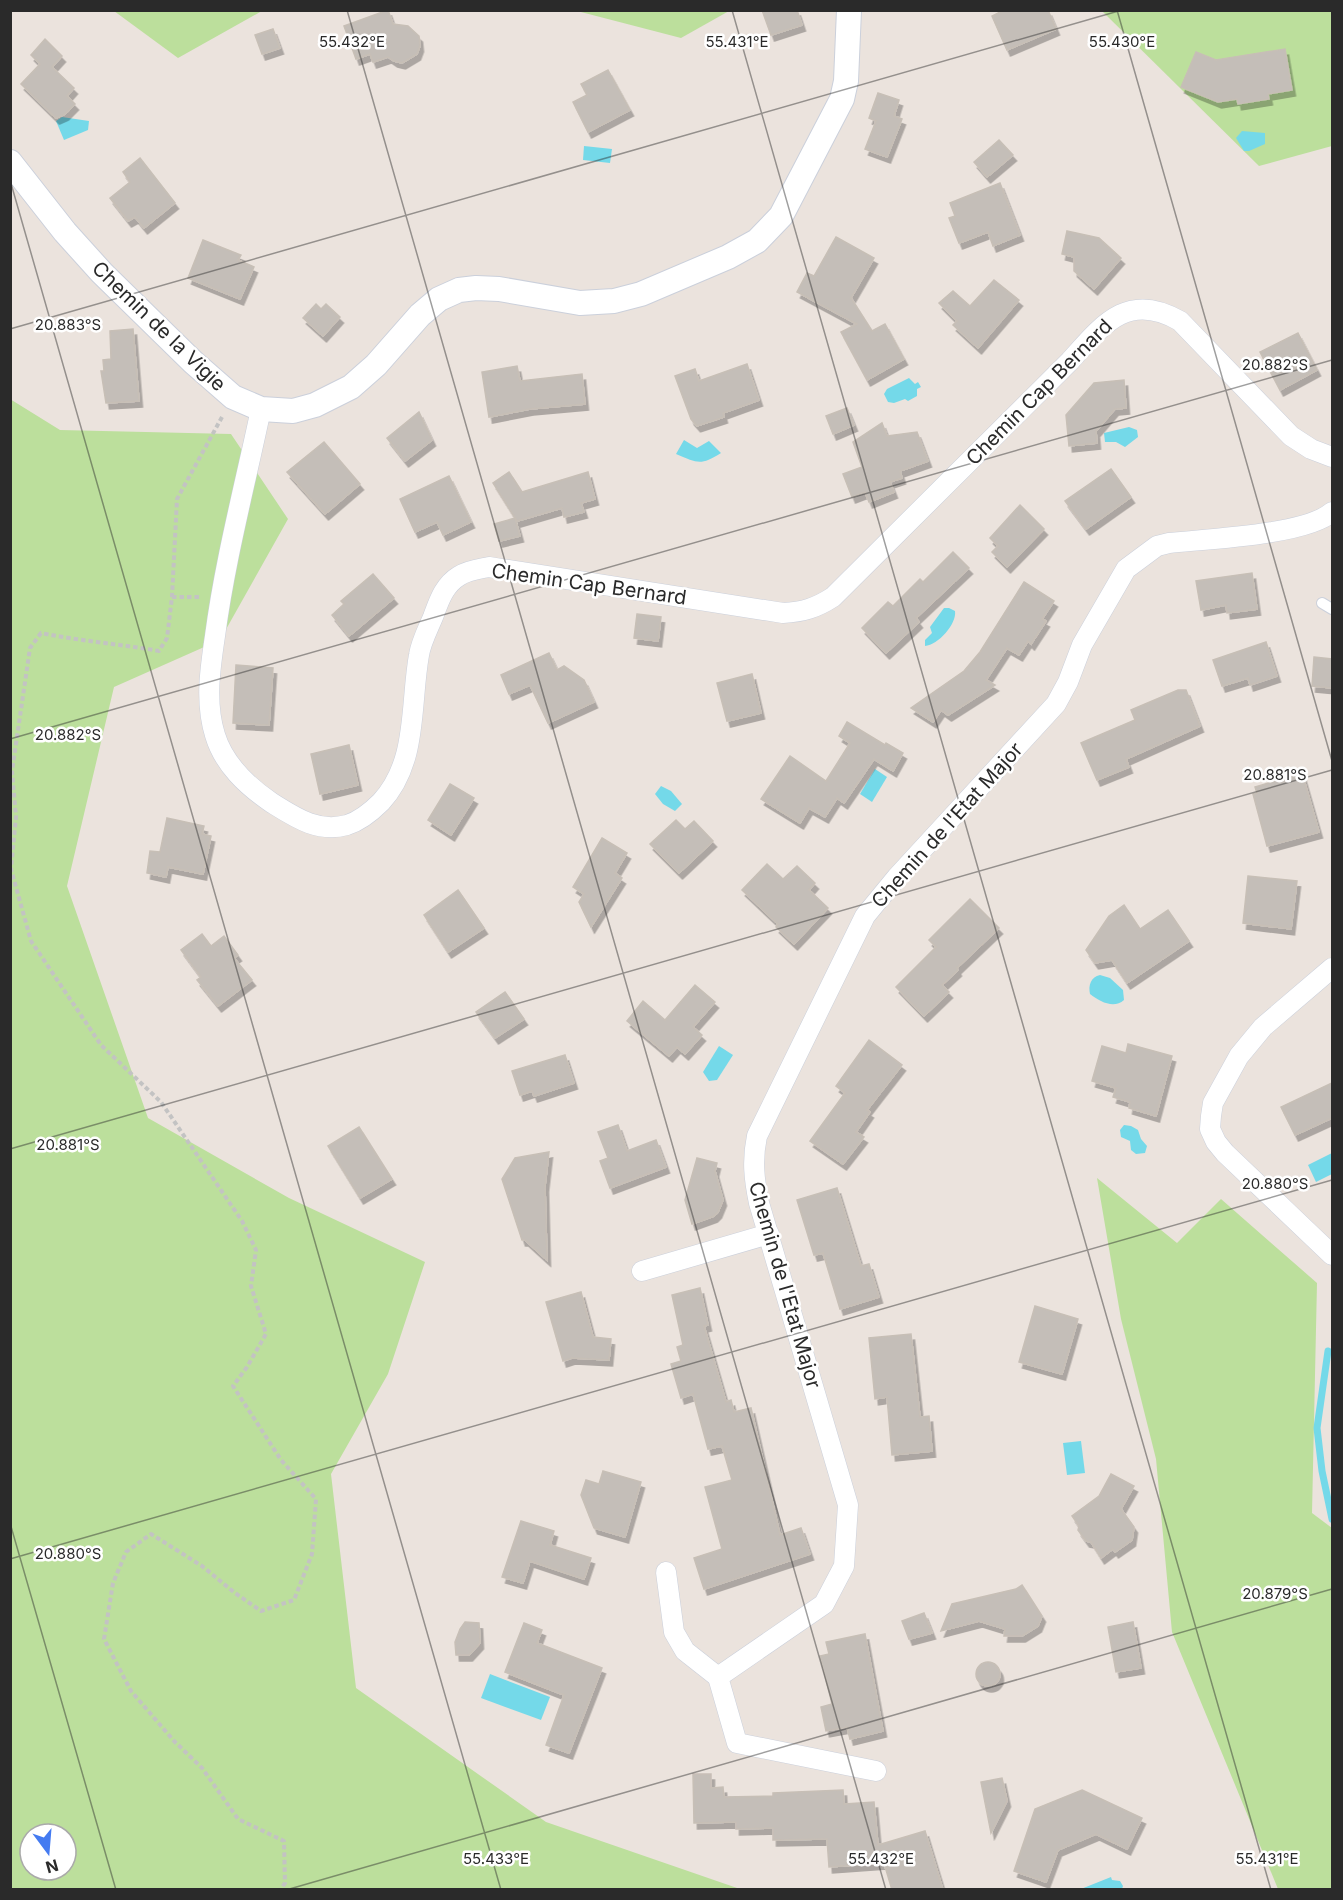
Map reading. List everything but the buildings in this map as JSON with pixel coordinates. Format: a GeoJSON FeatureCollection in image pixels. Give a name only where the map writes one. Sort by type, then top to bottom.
{"type":"FeatureCollection","features":[{"type":"Feature","properties":{"kind":"street","name":"Chemin de la Vigie"},"geometry":{"type":"LineString","coordinates":[[10,162],[65,232],[102,273],[233,398],[261,409],[293,411],[315,405],[351,387],[376,365],[420,315],[439,299],[459,290],[500,289],[580,303],[614,301],[640,294],[695,271],[757,241],[781,216],[842,99],[846,81],[849,10]]}},
{"type":"Feature","properties":{"kind":"street","name":"Chemin Cap Bernard"},"geometry":{"type":"LineString","coordinates":[[261,409],[220,597],[210,670],[209,711],[220,750],[240,778],[255,792],[300,821],[318,827],[332,828],[349,824],[365,816],[390,792],[399,775],[409,744],[419,653],[440,597],[448,585],[460,575],[489,567],[783,613],[815,608],[833,597],[1070,362],[1090,339],[1118,314],[1150,308],[1165,312],[1180,321],[1291,436],[1311,449],[1332,457]]}},
{"type":"Feature","properties":{"kind":"street","name":"Chemin de l'Etat Major"},"geometry":{"type":"LineString","coordinates":[[718,1677],[825,1604],[844,1566],[848,1505],[769,1234],[754,1179],[753,1158],[757,1136],[865,916],[897,876],[1056,704],[1068,682],[1082,645],[1126,569],[1157,546],[1263,534],[1326,518],[1332,512]]}},
{"type":"Feature","properties":{"kind":"street"},"geometry":{"type":"LineString","coordinates":[[1332,968],[1263,1028],[1239,1056],[1213,1103],[1210,1129],[1216,1142],[1225,1153],[1332,1255]]}},
{"type":"Feature","properties":{"kind":"street"},"geometry":{"type":"LineString","coordinates":[[642,1271],[769,1234]]}},
{"type":"Feature","properties":{"kind":"street"},"geometry":{"type":"LineString","coordinates":[[666,1572],[674,1632],[685,1651],[718,1677],[737,1743],[876,1771]]}},
{"type":"Feature","properties":{"kind":"lane"},"geometry":{"type":"LineString","coordinates":[[1322,603],[1332,609]]}},
{"type":"Feature","properties":{"kind":"path"},"geometry":{"type":"LineString","coordinates":[[233,398],[177,499],[172,597],[166,638],[159,651],[115,643],[68,639],[41,633],[30,648],[12,771],[16,817],[11,869],[31,940],[101,1045],[161,1102],[242,1221],[256,1250],[251,1286],[266,1334],[248,1367],[233,1386],[281,1460],[316,1498],[312,1554],[294,1600],[261,1611],[202,1566],[151,1534],[126,1552],[113,1583],[104,1639],[130,1691],[174,1741],[202,1768],[238,1819],[284,1841],[285,1883],[280,1890]]}},
{"type":"Feature","properties":{"kind":"path"},"geometry":{"type":"LineString","coordinates":[[172,597],[220,597]]}},
{"type":"Feature","properties":{"kind":"green space"},"geometry":{"type":"Polygon","coordinates":[[[114,11],[262,11],[178,58],[114,11]]]}},
{"type":"Feature","properties":{"kind":"green space"},"geometry":{"type":"Polygon","coordinates":[[[577,11],[729,11],[681,38],[577,11]]]}},
{"type":"Feature","properties":{"kind":"green space"},"geometry":{"type":"Polygon","coordinates":[[[1102,11],[1332,11],[1332,146],[1259,166],[1102,11]]]}},
{"type":"Feature","properties":{"kind":"green space"},"geometry":{"type":"Polygon","coordinates":[[[10,399],[60,430],[231,434],[288,519],[220,640],[114,687],[67,886],[148,1118],[289,1198],[425,1262],[388,1374],[331,1474],[356,1688],[546,1822],[740,1889],[11,1889],[10,399]]]}},
{"type":"Feature","properties":{"kind":"green space"},"geometry":{"type":"Polygon","coordinates":[[[1097,1178],[1177,1243],[1221,1199],[1317,1283],[1312,1513],[1332,1528],[1332,1889],[1278,1889],[1172,1632],[1156,1459],[1121,1319],[1097,1178]]]}},
{"type":"Feature","properties":{"kind":"water"},"geometry":{"type":"Polygon","coordinates":[[[62,117],[89,121],[88,130],[64,140],[56,121],[62,117]]]}},
{"type":"Feature","properties":{"kind":"water"},"geometry":{"type":"Polygon","coordinates":[[[1242,131],[1265,133],[1265,144],[1244,151],[1236,138],[1242,131]]]}},
{"type":"Feature","properties":{"kind":"water"},"geometry":{"type":"Polygon","coordinates":[[[584,146],[612,149],[610,163],[583,160],[584,146]]]}},
{"type":"Feature","properties":{"kind":"water"},"geometry":{"type":"Polygon","coordinates":[[[909,378],[915,384],[918,382],[921,387],[917,389],[917,396],[908,401],[905,399],[894,403],[888,402],[884,394],[887,389],[909,378]]]}},
{"type":"Feature","properties":{"kind":"water"},"geometry":{"type":"Polygon","coordinates":[[[1129,427],[1137,430],[1138,437],[1125,447],[1116,442],[1105,442],[1104,433],[1129,427]]]}},
{"type":"Feature","properties":{"kind":"water"},"geometry":{"type":"Polygon","coordinates":[[[684,440],[697,448],[709,441],[721,453],[699,462],[689,459],[676,454],[684,440]]]}},
{"type":"Feature","properties":{"kind":"water"},"geometry":{"type":"Polygon","coordinates":[[[944,608],[955,611],[950,628],[941,638],[925,646],[925,640],[932,633],[930,627],[944,608]]]}},
{"type":"Feature","properties":{"kind":"water"},"geometry":{"type":"Polygon","coordinates":[[[875,769],[887,777],[872,802],[860,794],[875,769]]]}},
{"type":"Feature","properties":{"kind":"water"},"geometry":{"type":"Polygon","coordinates":[[[661,786],[671,791],[682,804],[675,811],[663,804],[655,794],[661,786]]]}},
{"type":"Feature","properties":{"kind":"water"},"geometry":{"type":"Polygon","coordinates":[[[1100,975],[1110,978],[1123,990],[1124,1000],[1111,1004],[1098,1000],[1090,994],[1091,982],[1100,975]]]}},
{"type":"Feature","properties":{"kind":"water"},"geometry":{"type":"Polygon","coordinates":[[[719,1046],[733,1055],[717,1080],[709,1081],[703,1072],[719,1046]]]}},
{"type":"Feature","properties":{"kind":"water"},"geometry":{"type":"Polygon","coordinates":[[[1124,1125],[1138,1130],[1147,1146],[1145,1153],[1136,1154],[1131,1150],[1130,1141],[1121,1137],[1120,1130],[1124,1125]]]}},
{"type":"Feature","properties":{"kind":"water"},"geometry":{"type":"Polygon","coordinates":[[[1332,1153],[1332,1174],[1316,1182],[1308,1165],[1332,1153]]]}},
{"type":"Feature","properties":{"kind":"water"},"geometry":{"type":"Polygon","coordinates":[[[1081,1441],[1085,1473],[1067,1475],[1063,1443],[1081,1441]]]}},
{"type":"Feature","properties":{"kind":"water"},"geometry":{"type":"Polygon","coordinates":[[[490,1674],[550,1697],[541,1720],[481,1698],[490,1674]]]}},
{"type":"Feature","properties":{"kind":"water"},"geometry":{"type":"Polygon","coordinates":[[[1111,1877],[1112,1880],[1120,1881],[1122,1889],[1081,1889],[1111,1877]]]}},
{"type":"Feature","properties":{"kind":"waterway"},"geometry":{"type":"LineString","coordinates":[[1328,1351],[1317,1428],[1322,1471],[1332,1519]]}}]}
